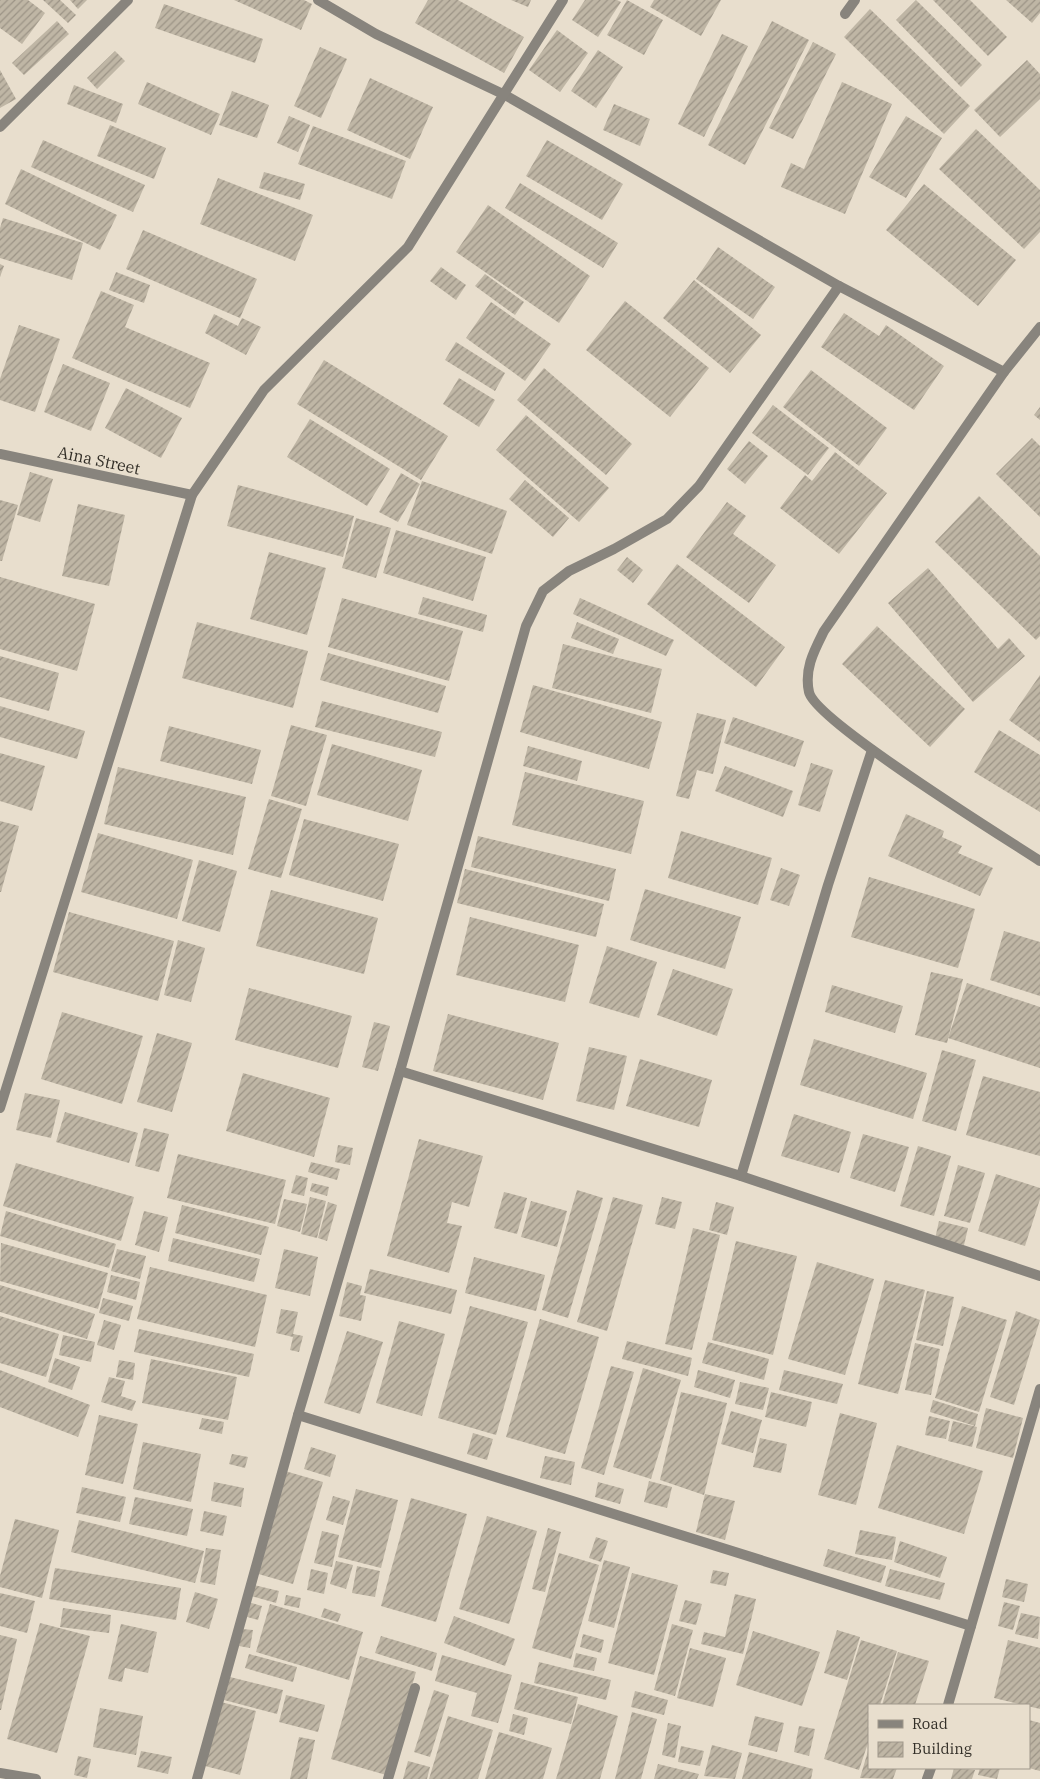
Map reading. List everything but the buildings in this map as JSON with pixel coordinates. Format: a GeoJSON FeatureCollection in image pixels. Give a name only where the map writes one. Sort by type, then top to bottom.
{"type":"FeatureCollection","features":[{"type":"Feature","properties":{"kind":"street"},"geometry":{"type":"LineString","coordinates":[[0,127],[128,0]]}},
{"type":"Feature","properties":{"kind":"street"},"geometry":{"type":"LineString","coordinates":[[318,0],[376,34],[505,95],[839,286],[1004,372]]}},
{"type":"Feature","properties":{"kind":"street"},"geometry":{"type":"LineString","coordinates":[[0,1108],[192,495],[264,390],[408,247],[563,0]]}},
{"type":"Feature","properties":{"kind":"street"},"geometry":{"type":"LineString","coordinates":[[845,14],[855,0]]}},
{"type":"Feature","properties":{"kind":"street"},"geometry":{"type":"LineString","coordinates":[[197,1779],[298,1415],[400,1072],[526,626],[543,591],[569,571],[614,549],[667,519],[699,486],[839,286]]}},
{"type":"Feature","properties":{"kind":"street"},"geometry":{"type":"LineString","coordinates":[[1040,327],[1004,372],[824,631],[808,663],[810,694],[829,717],[872,750],[1040,860]]}},
{"type":"Feature","properties":{"kind":"street","name":"Aina Street"},"geometry":{"type":"LineString","coordinates":[[0,454],[192,495]]}},
{"type":"Feature","properties":{"kind":"street"},"geometry":{"type":"LineString","coordinates":[[742,1176],[828,885],[872,750]]}},
{"type":"Feature","properties":{"kind":"street"},"geometry":{"type":"LineString","coordinates":[[400,1072],[742,1176],[1040,1276]]}},
{"type":"Feature","properties":{"kind":"street"},"geometry":{"type":"LineString","coordinates":[[948,1704],[1040,1389]]}},
{"type":"Feature","properties":{"kind":"street"},"geometry":{"type":"LineString","coordinates":[[298,1415],[971,1626]]}},
{"type":"Feature","properties":{"kind":"street"},"geometry":{"type":"LineString","coordinates":[[388,1779],[414,1688]]}},
{"type":"Feature","properties":{"kind":"street"},"geometry":{"type":"LineString","coordinates":[[0,1773],[36,1779]]}}]}
